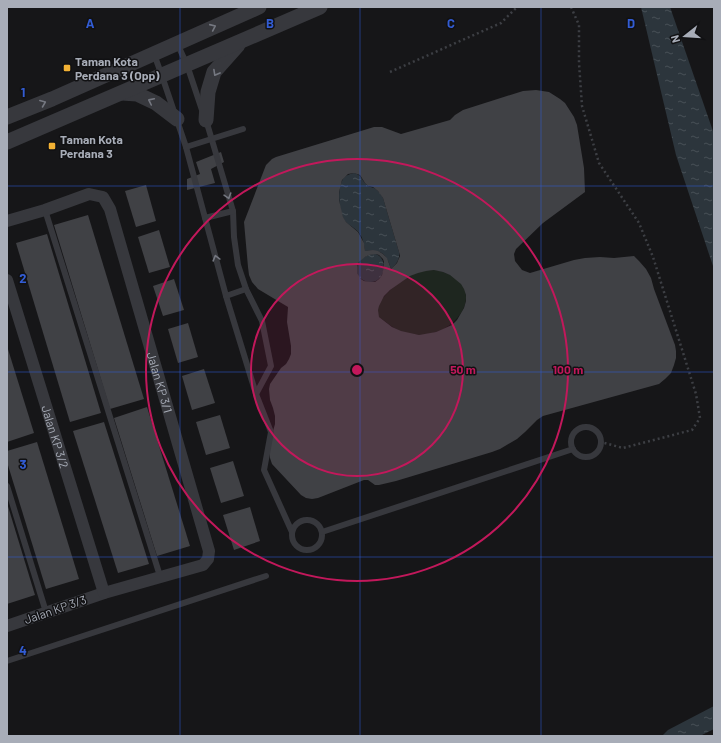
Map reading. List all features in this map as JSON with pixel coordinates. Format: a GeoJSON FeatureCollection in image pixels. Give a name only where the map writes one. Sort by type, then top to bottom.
{"type":"FeatureCollection","features":[{"type":"Feature","properties":{"kind":"street"},"geometry":{"type":"LineString","coordinates":[[7,117],[52,99],[259,7]]}},
{"type":"Feature","properties":{"kind":"street"},"geometry":{"type":"LineString","coordinates":[[7,142],[320,7]]}},
{"type":"Feature","properties":{"kind":"street"},"geometry":{"type":"LineString","coordinates":[[206,120],[208,92],[214,72],[240,42]]}},
{"type":"Feature","properties":{"kind":"street"},"geometry":{"type":"LineString","coordinates":[[122,93],[137,94],[156,103],[177,119]]}},
{"type":"Feature","properties":{"kind":"street","name":"Jalan KP 3/1"},"geometry":{"type":"LineString","coordinates":[[7,221],[90,194],[103,197],[110,209],[209,552],[208,559],[202,565],[104,593]]}},
{"type":"Feature","properties":{"kind":"street","name":"Jalan KP 3/2"},"geometry":{"type":"LineString","coordinates":[[7,280],[104,593]]}},
{"type":"Feature","properties":{"kind":"street","name":"Jalan KP 3/3"},"geometry":{"type":"LineString","coordinates":[[7,626],[104,593]]}},
{"type":"Feature","properties":{"kind":"lane"},"geometry":{"type":"LineString","coordinates":[[177,43],[187,65],[206,120],[233,211],[234,237],[238,265],[246,289],[262,322],[271,366],[256,394]]}},
{"type":"Feature","properties":{"kind":"lane"},"geometry":{"type":"LineString","coordinates":[[154,54],[186,147],[226,296],[256,394],[271,432],[264,470],[292,532],[293,542],[301,549],[306,550],[312,549],[320,542],[322,538],[322,532],[318,524],[314,521],[304,519],[296,524],[292,532]]}},
{"type":"Feature","properties":{"kind":"lane"},"geometry":{"type":"LineString","coordinates":[[186,147],[243,129]]}},
{"type":"Feature","properties":{"kind":"lane"},"geometry":{"type":"LineString","coordinates":[[44,210],[160,576]]}},
{"type":"Feature","properties":{"kind":"lane"},"geometry":{"type":"LineString","coordinates":[[205,218],[233,211]]}},
{"type":"Feature","properties":{"kind":"lane"},"geometry":{"type":"LineString","coordinates":[[226,296],[246,289]]}},
{"type":"Feature","properties":{"kind":"lane"},"geometry":{"type":"LineString","coordinates":[[585,427],[598,433],[601,442],[598,451],[594,455],[585,457],[580,456],[573,449],[572,439],[576,431],[585,427]]}},
{"type":"Feature","properties":{"kind":"lane"},"geometry":{"type":"LineString","coordinates":[[322,532],[573,449]]}},
{"type":"Feature","properties":{"kind":"lane"},"geometry":{"type":"LineString","coordinates":[[7,486],[46,612]]}},
{"type":"Feature","properties":{"kind":"lane"},"geometry":{"type":"LineString","coordinates":[[7,661],[266,576]]}},
{"type":"Feature","properties":{"kind":"path"},"geometry":{"type":"LineString","coordinates":[[390,72],[501,23],[516,7]]}},
{"type":"Feature","properties":{"kind":"path"},"geometry":{"type":"LineString","coordinates":[[571,7],[579,25],[579,63],[582,106],[599,163],[639,223],[653,257],[696,394],[700,418],[692,430],[623,448],[601,442]]}},
{"type":"Feature","properties":{"kind":"shaded area"},"geometry":{"type":"Polygon","coordinates":[[[435,270],[454,277],[464,288],[466,300],[461,313],[451,324],[436,332],[419,335],[399,331],[379,317],[378,308],[380,303],[395,286],[414,274],[435,270]]]}},
{"type":"Feature","properties":{"kind":"water"},"geometry":{"type":"Polygon","coordinates":[[[641,7],[670,7],[714,134],[714,269],[676,155],[641,7]]]}},
{"type":"Feature","properties":{"kind":"water"},"geometry":{"type":"Polygon","coordinates":[[[354,173],[360,176],[368,186],[377,190],[383,198],[399,252],[398,260],[391,269],[385,256],[376,251],[365,251],[361,236],[346,222],[341,212],[339,201],[340,185],[345,177],[354,173]]]}},
{"type":"Feature","properties":{"kind":"water"},"geometry":{"type":"Polygon","coordinates":[[[370,254],[376,254],[383,261],[383,271],[378,279],[374,282],[369,282],[360,278],[357,269],[361,260],[370,254]]]}},
{"type":"Feature","properties":{"kind":"water"},"geometry":{"type":"Polygon","coordinates":[[[714,706],[714,729],[700,736],[662,736],[668,730],[714,706]]]}},
{"type":"Feature","properties":{"kind":"building"},"geometry":{"type":"Polygon","coordinates":[[[536,90],[549,92],[565,103],[574,117],[577,125],[584,168],[585,192],[543,223],[516,249],[514,254],[515,261],[522,270],[530,273],[585,258],[634,256],[646,269],[651,278],[675,345],[676,358],[671,373],[659,384],[543,416],[517,439],[492,452],[396,481],[375,485],[368,480],[364,480],[318,498],[306,498],[301,495],[272,464],[270,458],[269,445],[275,424],[275,416],[270,400],[269,389],[270,384],[281,368],[286,364],[291,354],[287,322],[288,307],[258,289],[252,282],[249,275],[244,222],[266,165],[276,157],[374,127],[382,127],[401,134],[450,120],[463,110],[523,91],[536,90]],[[354,173],[348,174],[342,180],[339,192],[339,200],[343,217],[346,222],[358,232],[364,243],[365,251],[373,250],[383,254],[387,258],[391,269],[397,263],[400,256],[383,198],[378,191],[365,183],[360,175],[354,173]],[[369,255],[359,262],[357,266],[357,273],[364,281],[375,282],[382,275],[384,262],[379,255],[369,255]],[[434,270],[410,276],[390,290],[384,296],[379,306],[379,317],[392,327],[401,331],[419,335],[436,332],[452,325],[457,320],[464,308],[466,295],[464,289],[461,284],[450,275],[434,270]]]}},
{"type":"Feature","properties":{"kind":"building"},"geometry":{"type":"Polygon","coordinates":[[[221,152],[224,162],[211,169],[215,183],[187,190],[187,179],[200,174],[196,162],[221,152]]]}},
{"type":"Feature","properties":{"kind":"building"},"geometry":{"type":"Polygon","coordinates":[[[146,185],[156,221],[136,227],[125,191],[146,185]]]}},
{"type":"Feature","properties":{"kind":"building"},"geometry":{"type":"Polygon","coordinates":[[[88,215],[144,399],[110,409],[54,225],[88,215]]]}},
{"type":"Feature","properties":{"kind":"building"},"geometry":{"type":"Polygon","coordinates":[[[159,230],[170,267],[149,273],[138,237],[159,230]]]}},
{"type":"Feature","properties":{"kind":"building"},"geometry":{"type":"Polygon","coordinates":[[[47,234],[101,413],[70,422],[16,243],[47,234]]]}},
{"type":"Feature","properties":{"kind":"building"},"geometry":{"type":"Polygon","coordinates":[[[174,279],[184,310],[163,316],[153,286],[174,279]]]}},
{"type":"Feature","properties":{"kind":"building"},"geometry":{"type":"Polygon","coordinates":[[[188,323],[198,357],[178,363],[168,329],[188,323]]]}},
{"type":"Feature","properties":{"kind":"building"},"geometry":{"type":"Polygon","coordinates":[[[7,346],[34,433],[7,442],[7,346]]]}},
{"type":"Feature","properties":{"kind":"building"},"geometry":{"type":"Polygon","coordinates":[[[204,369],[215,403],[192,410],[182,376],[204,369]]]}},
{"type":"Feature","properties":{"kind":"building"},"geometry":{"type":"Polygon","coordinates":[[[147,407],[190,546],[157,556],[114,418],[147,407]]]}},
{"type":"Feature","properties":{"kind":"building"},"geometry":{"type":"Polygon","coordinates":[[[220,415],[230,448],[206,455],[196,422],[220,415]]]}},
{"type":"Feature","properties":{"kind":"building"},"geometry":{"type":"Polygon","coordinates":[[[104,422],[149,564],[118,573],[73,431],[104,422]]]}},
{"type":"Feature","properties":{"kind":"building"},"geometry":{"type":"Polygon","coordinates":[[[37,442],[79,579],[46,589],[7,462],[7,451],[37,442]]]}},
{"type":"Feature","properties":{"kind":"building"},"geometry":{"type":"Polygon","coordinates":[[[233,461],[244,496],[221,503],[210,468],[233,461]]]}},
{"type":"Feature","properties":{"kind":"building"},"geometry":{"type":"Polygon","coordinates":[[[7,503],[35,595],[7,604],[7,503]]]}},
{"type":"Feature","properties":{"kind":"building"},"geometry":{"type":"Polygon","coordinates":[[[250,507],[260,541],[234,550],[223,515],[250,507]]]}},
{"type":"Feature","properties":{"kind":"place","name":"Taman Kota Perdana 3 (Opp)"},"geometry":{"type":"Point","coordinates":[67,68]}},
{"type":"Feature","properties":{"kind":"place","name":"Taman Kota Perdana 3"},"geometry":{"type":"Point","coordinates":[52,146]}}]}
